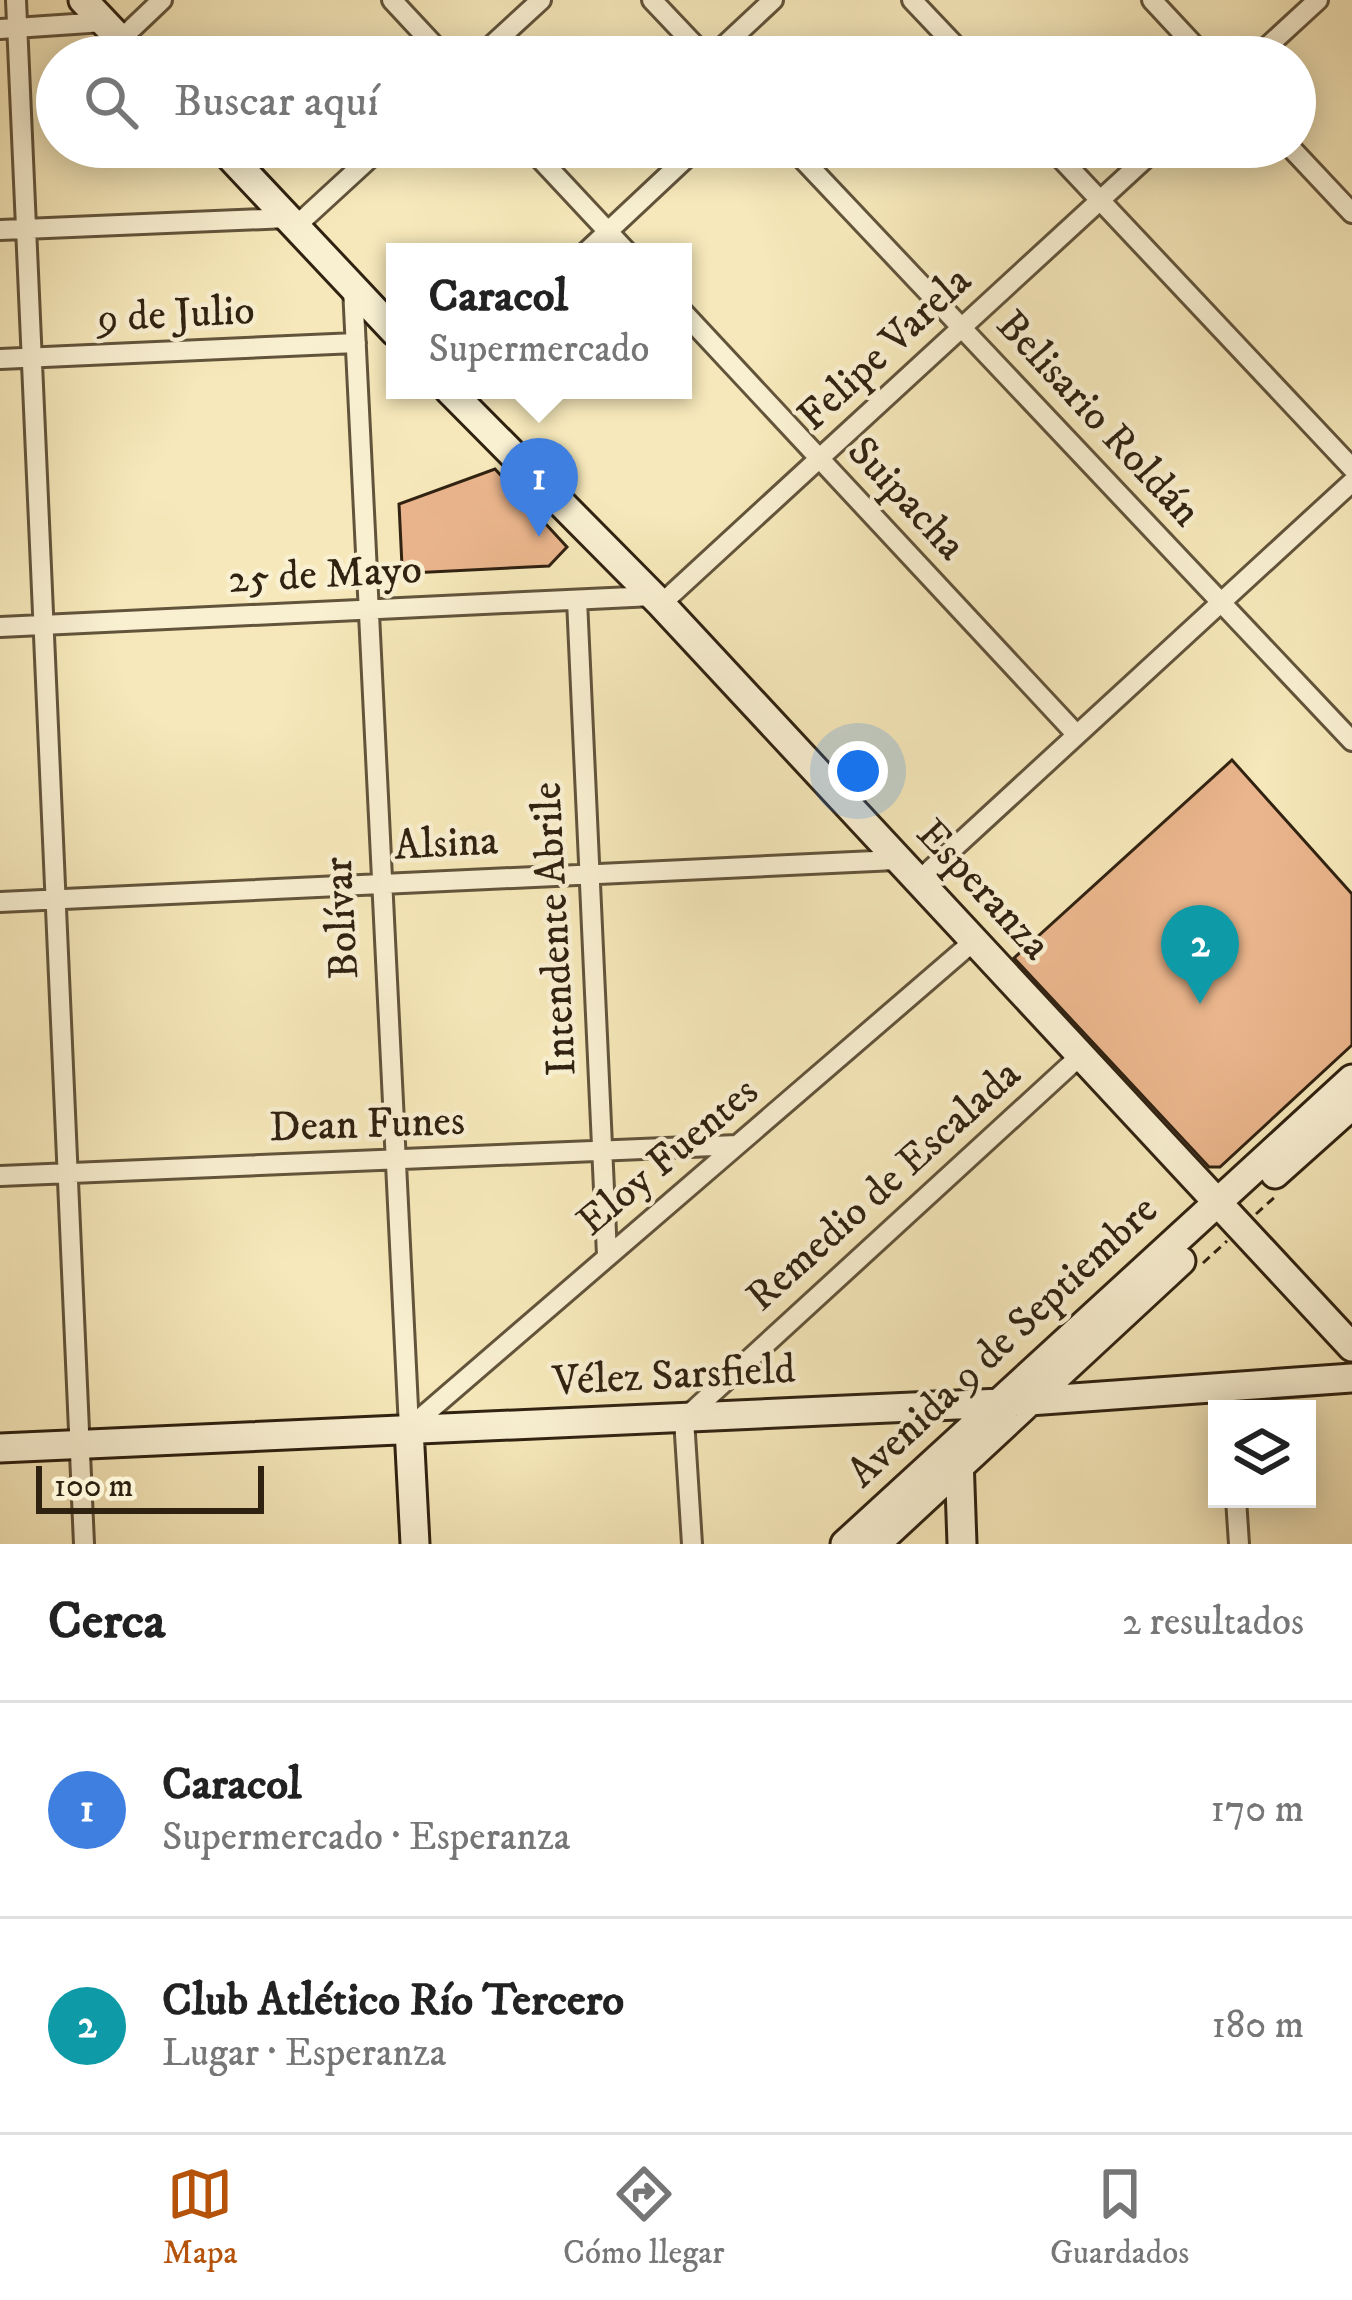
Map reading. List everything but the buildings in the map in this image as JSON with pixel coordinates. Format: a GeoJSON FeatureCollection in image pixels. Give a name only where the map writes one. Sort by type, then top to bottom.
{"type":"FeatureCollection","features":[{"type":"Feature","properties":{"kind":"main road"},"geometry":{"type":"LineString","coordinates":[[83,0],[118,36]]}},
{"type":"Feature","properties":{"kind":"main road"},"geometry":{"type":"LineString","coordinates":[[241,168],[386,323]]}},
{"type":"Feature","properties":{"kind":"main road","name":"Esperanza"},"geometry":{"type":"LineString","coordinates":[[458,399],[657,600],[1352,1347]]}},
{"type":"Feature","properties":{"kind":"main road"},"geometry":{"type":"LineString","coordinates":[[1224,1207],[1352,1079]]}},
{"type":"Feature","properties":{"kind":"main road"},"geometry":{"type":"LineString","coordinates":[[1224,1207],[1352,1105]]}},
{"type":"Feature","properties":{"kind":"main road","name":"Avenida 9 de Septiembre"},"geometry":{"type":"LineString","coordinates":[[845,1544],[1033,1400],[1224,1207]]}},
{"type":"Feature","properties":{"kind":"main road","name":"Avenida 9 de Septiembre"},"geometry":{"type":"LineString","coordinates":[[876,1544],[1001,1403],[1224,1207]]}},
{"type":"Feature","properties":{"kind":"main road","name":"Vélez Sarsfield"},"geometry":{"type":"LineString","coordinates":[[0,1448],[1033,1400],[1231,1397],[1352,1378]]}},
{"type":"Feature","properties":{"kind":"main road","name":"Bolívar"},"geometry":{"type":"LineString","coordinates":[[409,1428],[415,1544]]}},
{"type":"Feature","properties":{"kind":"main road"},"geometry":{"type":"LineString","coordinates":[[959,1455],[962,1544]]}},
{"type":"Feature","properties":{"kind":"street"},"geometry":{"type":"LineString","coordinates":[[16,0],[9,29],[26,230],[84,1544]]}},
{"type":"Feature","properties":{"kind":"street"},"geometry":{"type":"LineString","coordinates":[[124,36],[162,0]]}},
{"type":"Feature","properties":{"kind":"street"},"geometry":{"type":"LineString","coordinates":[[392,0],[425,36]]}},
{"type":"Feature","properties":{"kind":"street"},"geometry":{"type":"LineString","coordinates":[[502,36],[541,0]]}},
{"type":"Feature","properties":{"kind":"street"},"geometry":{"type":"LineString","coordinates":[[652,0],[688,36]]}},
{"type":"Feature","properties":{"kind":"street"},"geometry":{"type":"LineString","coordinates":[[733,36],[773,0]]}},
{"type":"Feature","properties":{"kind":"street"},"geometry":{"type":"LineString","coordinates":[[912,0],[946,36]]}},
{"type":"Feature","properties":{"kind":"street"},"geometry":{"type":"LineString","coordinates":[[1152,0],[1185,36]]}},
{"type":"Feature","properties":{"kind":"street"},"geometry":{"type":"LineString","coordinates":[[1279,36],[1318,0]]}},
{"type":"Feature","properties":{"kind":"street"},"geometry":{"type":"LineString","coordinates":[[9,29],[87,36]]}},
{"type":"Feature","properties":{"kind":"street"},"geometry":{"type":"LineString","coordinates":[[0,230],[292,222],[357,168]]}},
{"type":"Feature","properties":{"kind":"street"},"geometry":{"type":"LineString","coordinates":[[549,168],[619,243]]}},
{"type":"Feature","properties":{"kind":"street"},"geometry":{"type":"LineString","coordinates":[[595,243],[676,168]]}},
{"type":"Feature","properties":{"kind":"street","name":"Belisario Roldán"},"geometry":{"type":"LineString","coordinates":[[811,168],[1352,741]]}},
{"type":"Feature","properties":{"kind":"street"},"geometry":{"type":"LineString","coordinates":[[1070,168],[1352,468]]}},
{"type":"Feature","properties":{"kind":"street","name":"Felipe Varela"},"geometry":{"type":"LineString","coordinates":[[657,600],[819,459],[1136,168]]}},
{"type":"Feature","properties":{"kind":"street"},"geometry":{"type":"LineString","coordinates":[[1310,168],[1352,213]]}},
{"type":"Feature","properties":{"kind":"street","name":"Bolívar"},"geometry":{"type":"LineString","coordinates":[[353,288],[409,1428]]}},
{"type":"Feature","properties":{"kind":"street","name":"Suipacha"},"geometry":{"type":"LineString","coordinates":[[692,322],[1077,735]]}},
{"type":"Feature","properties":{"kind":"street","name":"9 de Julio"},"geometry":{"type":"LineString","coordinates":[[0,359],[356,343]]}},
{"type":"Feature","properties":{"kind":"street"},"geometry":{"type":"LineString","coordinates":[[917,882],[1352,482]]}},
{"type":"Feature","properties":{"kind":"street","name":"25 de Mayo"},"geometry":{"type":"LineString","coordinates":[[0,627],[577,599],[657,600]]}},
{"type":"Feature","properties":{"kind":"street","name":"Intendente Abrile"},"geometry":{"type":"LineString","coordinates":[[577,599],[607,1255]]}},
{"type":"Feature","properties":{"kind":"street","name":"Alsina"},"geometry":{"type":"LineString","coordinates":[[0,902],[896,860]]}},
{"type":"Feature","properties":{"kind":"street","name":"Eloy Fuentes"},"geometry":{"type":"LineString","coordinates":[[409,1428],[974,941]]}},
{"type":"Feature","properties":{"kind":"street","name":"Remedio de Escalada"},"geometry":{"type":"LineString","coordinates":[[684,1419],[1080,1056]]}},
{"type":"Feature","properties":{"kind":"street","name":"Dean Funes"},"geometry":{"type":"LineString","coordinates":[[0,1176],[737,1145]]}},
{"type":"Feature","properties":{"kind":"street"},"geometry":{"type":"LineString","coordinates":[[684,1419],[692,1544]]}},
{"type":"Feature","properties":{"kind":"street"},"geometry":{"type":"LineString","coordinates":[[1237,1508],[1239,1544]]}},
{"type":"Feature","properties":{"kind":"place","name":"Caracol"},"geometry":{"type":"Point","coordinates":[539,537]}},
{"type":"Feature","properties":{"kind":"place","name":"Club Atlético Río Tercero"},"geometry":{"type":"Point","coordinates":[1200,1004]}}]}
